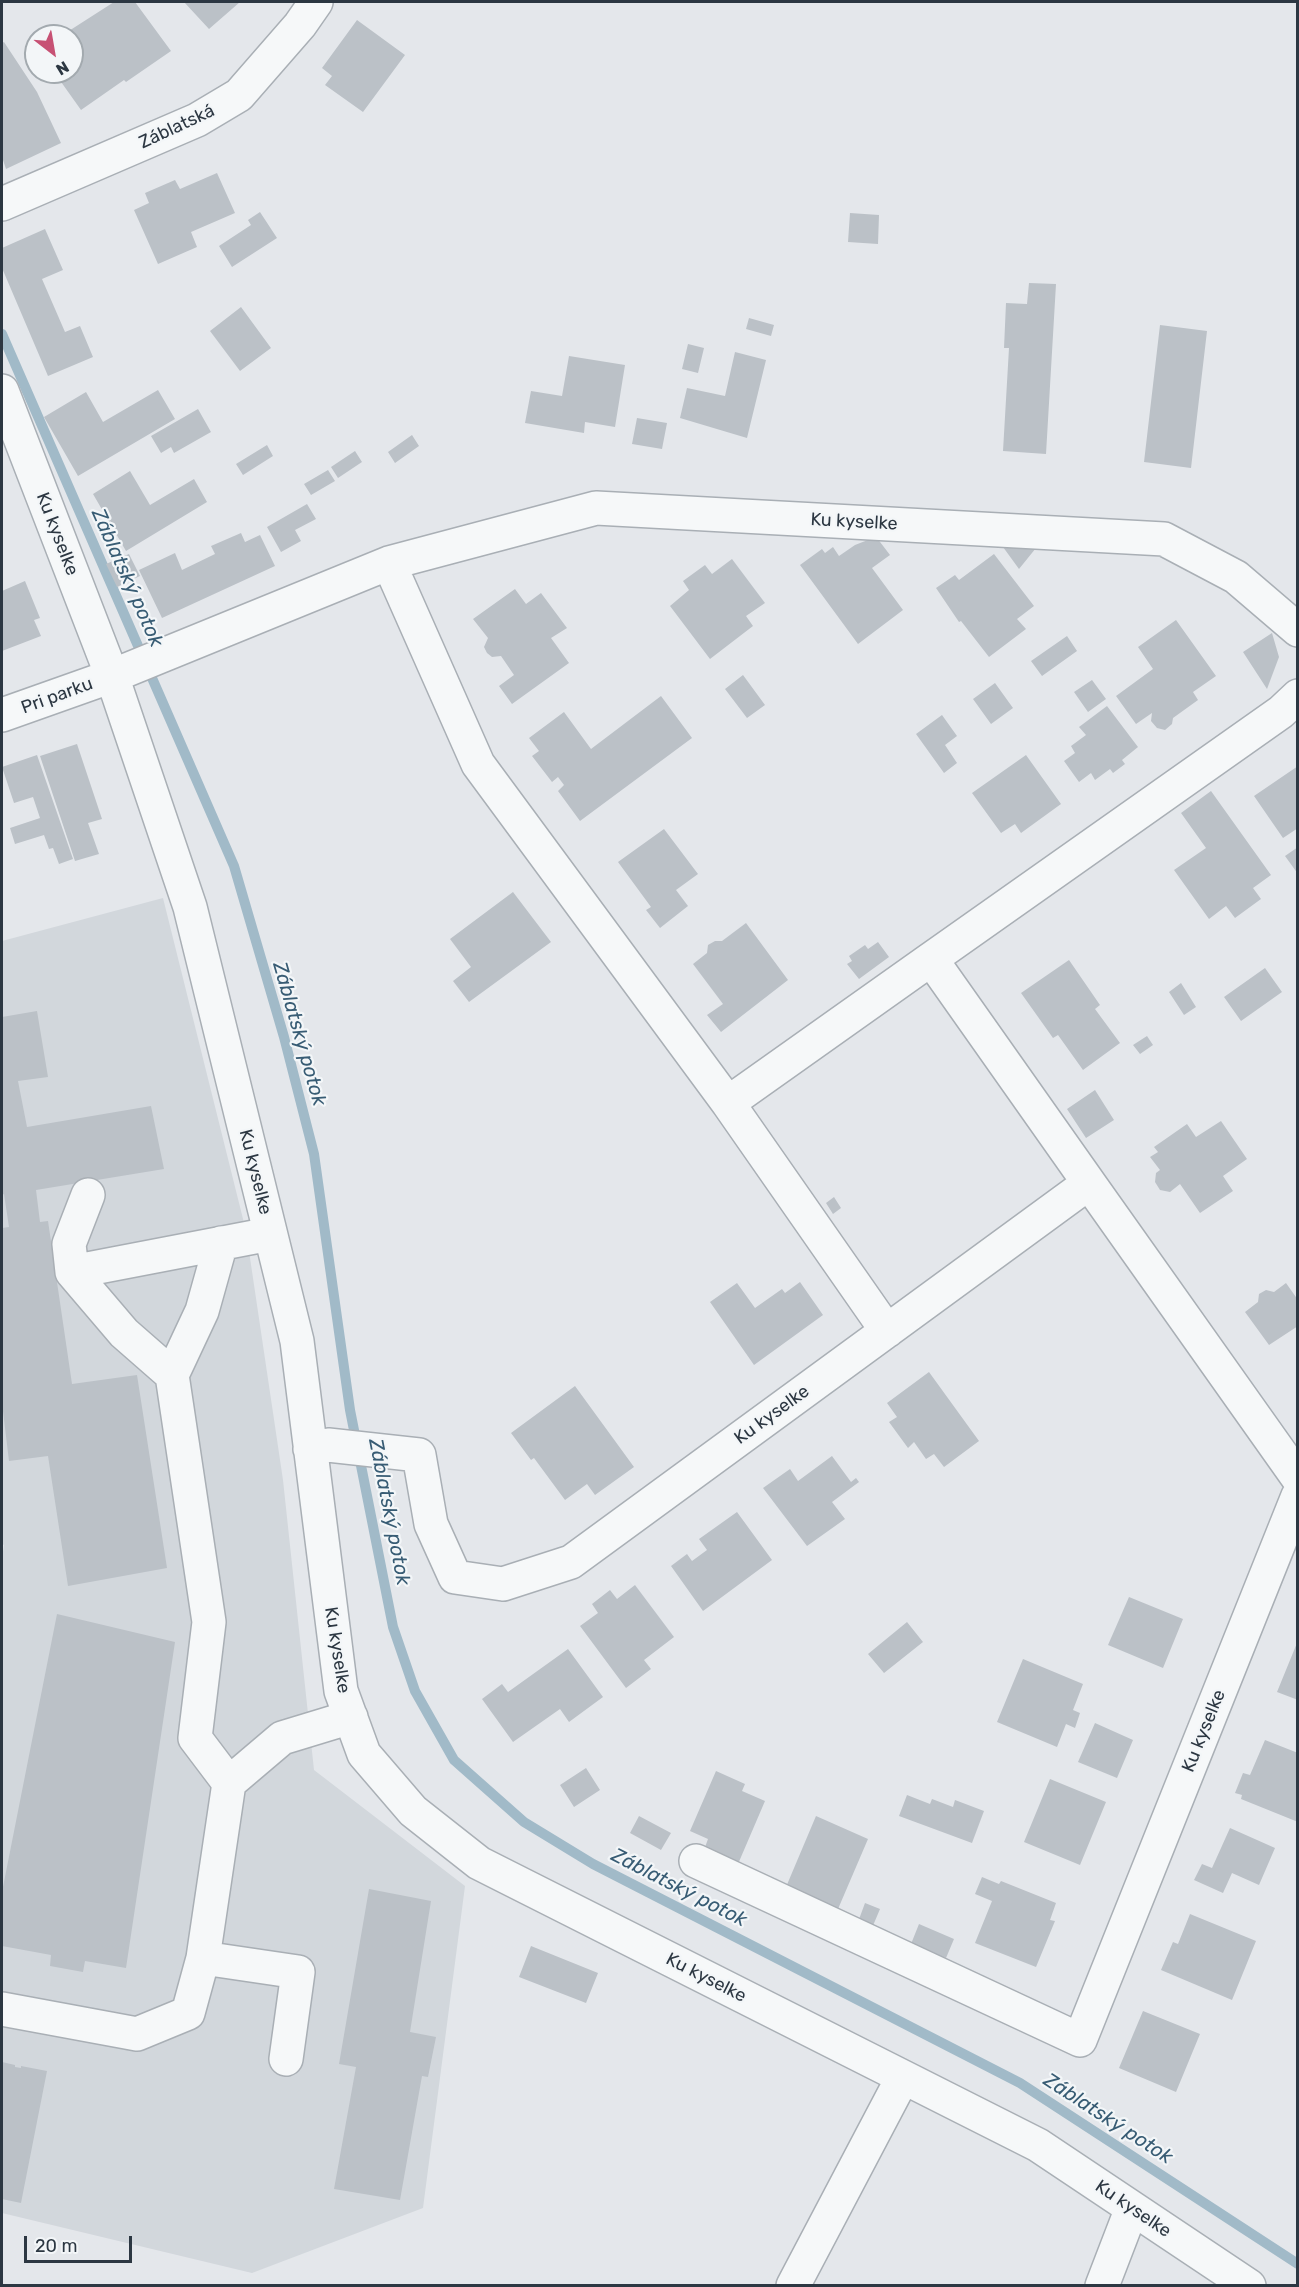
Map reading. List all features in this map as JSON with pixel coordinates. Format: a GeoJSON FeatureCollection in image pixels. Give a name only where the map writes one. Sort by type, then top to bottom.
{"type":"FeatureCollection","features":[{"type":"Feature","properties":{"kind":"street","name":"Záblatská"},"geometry":{"type":"LineString","coordinates":[[2,204],[197,120],[238,95],[300,25],[316,2]]}},
{"type":"Feature","properties":{"kind":"street","name":"Ku kyselke"},"geometry":{"type":"LineString","coordinates":[[2,391],[112,676],[190,907],[297,1341],[319,1447],[341,1691],[364,1754],[413,1811],[479,1863],[1038,2145],[1248,2286]]}},
{"type":"Feature","properties":{"kind":"street","name":"Ku kyselke"},"geometry":{"type":"LineString","coordinates":[[112,676],[389,562],[596,508],[1164,539],[1236,577],[1298,630]]}},
{"type":"Feature","properties":{"kind":"street"},"geometry":{"type":"LineString","coordinates":[[389,562],[478,765],[728,1103],[887,1331]]}},
{"type":"Feature","properties":{"kind":"street","name":"Pri parku"},"geometry":{"type":"LineString","coordinates":[[2,715],[112,676]]}},
{"type":"Feature","properties":{"kind":"street"},"geometry":{"type":"LineString","coordinates":[[728,1103],[1281,712],[1298,696]]}},
{"type":"Feature","properties":{"kind":"street"},"geometry":{"type":"LineString","coordinates":[[931,959],[1298,1478]]}},
{"type":"Feature","properties":{"kind":"street","name":"Ku kyselke"},"geometry":{"type":"LineString","coordinates":[[319,1447],[419,1455],[431,1524],[455,1577],[503,1584],[571,1562],[1089,1183]]}},
{"type":"Feature","properties":{"kind":"street"},"geometry":{"type":"LineString","coordinates":[[88,1195],[69,1244],[72,1272],[124,1334],[172,1375]]}},
{"type":"Feature","properties":{"kind":"street"},"geometry":{"type":"LineString","coordinates":[[72,1272],[270,1234]]}},
{"type":"Feature","properties":{"kind":"street"},"geometry":{"type":"LineString","coordinates":[[221,1243],[202,1311],[172,1375],[209,1622],[195,1738],[229,1783]]}},
{"type":"Feature","properties":{"kind":"street","name":"Ku kyselke"},"geometry":{"type":"LineString","coordinates":[[696,1861],[1080,2040],[1298,1496]]}},
{"type":"Feature","properties":{"kind":"street"},"geometry":{"type":"LineString","coordinates":[[2,2009],[137,2034],[188,2013],[203,1958],[229,1783],[282,1738],[351,1717]]}},
{"type":"Feature","properties":{"kind":"street"},"geometry":{"type":"LineString","coordinates":[[203,1958],[298,1972],[286,2059]]}},
{"type":"Feature","properties":{"kind":"street"},"geometry":{"type":"LineString","coordinates":[[793,2286],[903,2077]]}},
{"type":"Feature","properties":{"kind":"street"},"geometry":{"type":"LineString","coordinates":[[1102,2286],[1132,2208]]}},
{"type":"Feature","properties":{"kind":"shaded area"},"geometry":{"type":"Polygon","coordinates":[[[163,898],[246,1231],[283,1480],[314,1770],[465,1886],[423,2208],[252,2273],[2,2213],[2,1558],[4,1545],[2,1544],[2,941],[163,898]]]}},
{"type":"Feature","properties":{"kind":"building"},"geometry":{"type":"Polygon","coordinates":[[[114,2],[135,2],[171,51],[81,110],[63,84],[84,84],[84,24],[80,24],[114,2]]]}},
{"type":"Feature","properties":{"kind":"building"},"geometry":{"type":"Polygon","coordinates":[[[184,2],[240,2],[209,29],[184,2]]]}},
{"type":"Feature","properties":{"kind":"building"},"geometry":{"type":"Polygon","coordinates":[[[357,20],[405,55],[363,112],[325,85],[332,76],[322,68],[357,20]]]}},
{"type":"Feature","properties":{"kind":"building"},"geometry":{"type":"Polygon","coordinates":[[[4,42],[24,72],[24,84],[32,84],[37,92],[61,143],[6,169],[2,157],[2,43],[4,42]]]}},
{"type":"Feature","properties":{"kind":"building"},"geometry":{"type":"Polygon","coordinates":[[[217,173],[235,213],[191,232],[197,247],[158,264],[134,210],[149,203],[145,193],[175,180],[180,189],[217,173]]]}},
{"type":"Feature","properties":{"kind":"building"},"geometry":{"type":"Polygon","coordinates":[[[260,212],[277,238],[232,267],[219,246],[251,225],[248,220],[260,212]]]}},
{"type":"Feature","properties":{"kind":"building"},"geometry":{"type":"Polygon","coordinates":[[[850,213],[879,215],[878,244],[848,242],[850,213]]]}},
{"type":"Feature","properties":{"kind":"building"},"geometry":{"type":"Polygon","coordinates":[[[45,229],[63,270],[42,279],[65,332],[80,326],[93,357],[48,376],[2,268],[2,248],[45,229]]]}},
{"type":"Feature","properties":{"kind":"building"},"geometry":{"type":"Polygon","coordinates":[[[1029,283],[1056,284],[1046,454],[1003,451],[1009,348],[1004,348],[1006,303],[1027,304],[1029,283]]]}},
{"type":"Feature","properties":{"kind":"building"},"geometry":{"type":"Polygon","coordinates":[[[241,307],[271,348],[240,371],[210,331],[241,307]]]}},
{"type":"Feature","properties":{"kind":"building"},"geometry":{"type":"Polygon","coordinates":[[[749,318],[774,325],[771,336],[746,329],[749,318]]]}},
{"type":"Feature","properties":{"kind":"building"},"geometry":{"type":"Polygon","coordinates":[[[1160,325],[1207,331],[1191,468],[1144,462],[1160,325]]]}},
{"type":"Feature","properties":{"kind":"building"},"geometry":{"type":"Polygon","coordinates":[[[688,344],[704,348],[698,373],[682,369],[688,344]]]}},
{"type":"Feature","properties":{"kind":"building"},"geometry":{"type":"Polygon","coordinates":[[[735,352],[766,360],[747,438],[680,418],[687,388],[725,396],[735,352]]]}},
{"type":"Feature","properties":{"kind":"building"},"geometry":{"type":"Polygon","coordinates":[[[569,356],[625,365],[615,427],[585,422],[584,433],[525,423],[531,391],[562,396],[569,356]]]}},
{"type":"Feature","properties":{"kind":"building"},"geometry":{"type":"Polygon","coordinates":[[[158,390],[175,419],[78,476],[44,417],[86,392],[103,422],[158,390]]]}},
{"type":"Feature","properties":{"kind":"building"},"geometry":{"type":"Polygon","coordinates":[[[198,409],[211,432],[174,453],[171,447],[161,453],[151,436],[198,409]]]}},
{"type":"Feature","properties":{"kind":"building"},"geometry":{"type":"Polygon","coordinates":[[[637,418],[667,423],[662,449],[632,444],[637,418]]]}},
{"type":"Feature","properties":{"kind":"building"},"geometry":{"type":"Polygon","coordinates":[[[412,435],[419,446],[395,463],[388,452],[412,435]]]}},
{"type":"Feature","properties":{"kind":"building"},"geometry":{"type":"Polygon","coordinates":[[[267,445],[273,456],[243,475],[236,464],[267,445]]]}},
{"type":"Feature","properties":{"kind":"building"},"geometry":{"type":"Polygon","coordinates":[[[355,451],[362,462],[338,478],[331,467],[355,451]]]}},
{"type":"Feature","properties":{"kind":"building"},"geometry":{"type":"Polygon","coordinates":[[[328,470],[335,481],[311,495],[304,484],[328,470]]]}},
{"type":"Feature","properties":{"kind":"building"},"geometry":{"type":"Polygon","coordinates":[[[130,471],[150,505],[194,479],[207,502],[126,551],[93,494],[130,471]]]}},
{"type":"Feature","properties":{"kind":"building"},"geometry":{"type":"Polygon","coordinates":[[[307,504],[316,519],[295,530],[301,541],[281,552],[267,527],[307,504]]]}},
{"type":"Feature","properties":{"kind":"building"},"geometry":{"type":"Polygon","coordinates":[[[241,533],[245,542],[260,535],[275,566],[162,618],[139,570],[175,553],[182,570],[215,554],[211,546],[241,533]]]}},
{"type":"Feature","properties":{"kind":"building"},"geometry":{"type":"Polygon","coordinates":[[[877,538],[890,555],[872,568],[903,610],[858,644],[800,565],[822,549],[825,553],[833,547],[839,556],[855,545],[877,538]]]}},
{"type":"Feature","properties":{"kind":"building"},"geometry":{"type":"Polygon","coordinates":[[[1003,547],[1036,548],[1019,569],[1003,547]]]}},
{"type":"Feature","properties":{"kind":"building"},"geometry":{"type":"Polygon","coordinates":[[[129,554],[140,576],[117,587],[106,564],[129,554]]]}},
{"type":"Feature","properties":{"kind":"building"},"geometry":{"type":"Polygon","coordinates":[[[994,554],[1034,606],[1017,619],[1026,629],[989,657],[961,621],[959,622],[936,588],[955,575],[959,580],[994,554]]]}},
{"type":"Feature","properties":{"kind":"building"},"geometry":{"type":"Polygon","coordinates":[[[732,559],[765,603],[746,616],[753,626],[710,659],[670,606],[689,590],[683,581],[705,565],[712,574],[732,559]]]}},
{"type":"Feature","properties":{"kind":"building"},"geometry":{"type":"Polygon","coordinates":[[[25,581],[40,618],[34,620],[41,636],[2,651],[2,591],[25,581]]]}},
{"type":"Feature","properties":{"kind":"building"},"geometry":{"type":"Polygon","coordinates":[[[515,589],[526,604],[541,593],[567,628],[551,638],[569,663],[512,704],[499,686],[514,675],[501,656],[492,657],[487,653],[484,647],[488,638],[473,619],[515,589]]]}},
{"type":"Feature","properties":{"kind":"building"},"geometry":{"type":"Polygon","coordinates":[[[1176,620],[1216,676],[1193,692],[1198,700],[1173,718],[1172,724],[1165,730],[1157,728],[1151,721],[1152,713],[1136,724],[1116,696],[1153,669],[1138,647],[1176,620]]]}},
{"type":"Feature","properties":{"kind":"building"},"geometry":{"type":"Polygon","coordinates":[[[1272,633],[1279,657],[1267,689],[1243,652],[1272,633]]]}},
{"type":"Feature","properties":{"kind":"building"},"geometry":{"type":"Polygon","coordinates":[[[1067,636],[1077,651],[1042,676],[1031,661],[1067,636]]]}},
{"type":"Feature","properties":{"kind":"building"},"geometry":{"type":"Polygon","coordinates":[[[743,675],[765,705],[747,718],[725,689],[743,675]]]}},
{"type":"Feature","properties":{"kind":"building"},"geometry":{"type":"Polygon","coordinates":[[[1092,680],[1106,699],[1088,712],[1074,692],[1092,680]]]}},
{"type":"Feature","properties":{"kind":"building"},"geometry":{"type":"Polygon","coordinates":[[[995,683],[1013,708],[991,724],[973,699],[995,683]]]}},
{"type":"Feature","properties":{"kind":"building"},"geometry":{"type":"Polygon","coordinates":[[[661,696],[692,738],[580,821],[558,791],[564,785],[558,777],[552,782],[532,756],[539,751],[529,738],[564,712],[591,749],[661,696]]]}},
{"type":"Feature","properties":{"kind":"building"},"geometry":{"type":"Polygon","coordinates":[[[1107,706],[1138,747],[1122,760],[1125,764],[1113,773],[1110,769],[1095,780],[1091,773],[1079,782],[1064,761],[1075,753],[1071,746],[1086,735],[1079,727],[1107,706]]]}},
{"type":"Feature","properties":{"kind":"building"},"geometry":{"type":"Polygon","coordinates":[[[942,715],[957,736],[945,745],[957,763],[944,773],[916,734],[942,715]]]}},
{"type":"Feature","properties":{"kind":"building"},"geometry":{"type":"Polygon","coordinates":[[[77,744],[102,819],[88,823],[99,854],[75,861],[40,756],[77,744]]]}},
{"type":"Feature","properties":{"kind":"building"},"geometry":{"type":"Polygon","coordinates":[[[37,755],[73,859],[59,864],[53,848],[49,849],[44,835],[15,844],[10,828],[40,818],[33,797],[14,803],[2,767],[37,755]]]}},
{"type":"Feature","properties":{"kind":"building"},"geometry":{"type":"Polygon","coordinates":[[[1026,755],[1061,804],[1021,833],[1015,824],[1001,833],[972,793],[1026,755]]]}},
{"type":"Feature","properties":{"kind":"building"},"geometry":{"type":"Polygon","coordinates":[[[1298,766],[1298,828],[1283,838],[1254,796],[1298,766]]]}},
{"type":"Feature","properties":{"kind":"building"},"geometry":{"type":"Polygon","coordinates":[[[1211,791],[1271,875],[1253,888],[1261,899],[1235,918],[1226,906],[1209,919],[1174,870],[1206,848],[1181,813],[1211,791]]]}},
{"type":"Feature","properties":{"kind":"building"},"geometry":{"type":"Polygon","coordinates":[[[664,829],[698,874],[676,890],[688,906],[660,928],[646,910],[651,907],[618,862],[664,829]]]}},
{"type":"Feature","properties":{"kind":"building"},"geometry":{"type":"Polygon","coordinates":[[[1298,847],[1298,874],[1285,856],[1298,847]]]}},
{"type":"Feature","properties":{"kind":"building"},"geometry":{"type":"Polygon","coordinates":[[[513,892],[551,942],[469,1002],[453,981],[471,967],[450,939],[513,892]]]}},
{"type":"Feature","properties":{"kind":"building"},"geometry":{"type":"Polygon","coordinates":[[[746,923],[788,980],[721,1032],[707,1015],[723,1004],[693,964],[707,953],[708,945],[715,941],[722,941],[746,923]]]}},
{"type":"Feature","properties":{"kind":"building"},"geometry":{"type":"Polygon","coordinates":[[[878,942],[889,957],[859,979],[847,964],[852,961],[849,956],[865,945],[868,949],[878,942]]]}},
{"type":"Feature","properties":{"kind":"building"},"geometry":{"type":"Polygon","coordinates":[[[1069,960],[1100,1005],[1095,1009],[1120,1043],[1083,1070],[1058,1035],[1053,1038],[1021,993],[1069,960]]]}},
{"type":"Feature","properties":{"kind":"building"},"geometry":{"type":"Polygon","coordinates":[[[1265,968],[1282,992],[1241,1021],[1224,997],[1265,968]]]}},
{"type":"Feature","properties":{"kind":"building"},"geometry":{"type":"Polygon","coordinates":[[[1181,983],[1196,1007],[1184,1015],[1169,992],[1181,983]]]}},
{"type":"Feature","properties":{"kind":"building"},"geometry":{"type":"Polygon","coordinates":[[[37,1011],[48,1077],[18,1081],[27,1127],[151,1106],[164,1169],[36,1190],[40,1222],[48,1221],[72,1384],[137,1375],[167,1568],[68,1586],[48,1456],[9,1461],[2,1403],[2,1228],[9,1227],[4,1194],[2,1195],[2,1017],[37,1011]]]}},
{"type":"Feature","properties":{"kind":"building"},"geometry":{"type":"Polygon","coordinates":[[[1147,1036],[1153,1045],[1140,1054],[1133,1045],[1147,1036]]]}},
{"type":"Feature","properties":{"kind":"building"},"geometry":{"type":"Polygon","coordinates":[[[1095,1090],[1114,1120],[1086,1138],[1067,1109],[1095,1090]]]}},
{"type":"Feature","properties":{"kind":"building"},"geometry":{"type":"Polygon","coordinates":[[[1221,1121],[1247,1159],[1223,1176],[1233,1191],[1200,1213],[1180,1184],[1170,1192],[1160,1190],[1155,1182],[1156,1173],[1160,1170],[1150,1157],[1158,1152],[1154,1147],[1187,1124],[1196,1137],[1221,1121]]]}},
{"type":"Feature","properties":{"kind":"building"},"geometry":{"type":"Polygon","coordinates":[[[834,1197],[841,1208],[833,1214],[826,1203],[834,1197]]]}},
{"type":"Feature","properties":{"kind":"building"},"geometry":{"type":"Polygon","coordinates":[[[800,1282],[823,1315],[754,1365],[710,1302],[737,1283],[755,1308],[782,1289],[785,1293],[800,1282]]]}},
{"type":"Feature","properties":{"kind":"building"},"geometry":{"type":"Polygon","coordinates":[[[1286,1283],[1298,1300],[1298,1326],[1269,1345],[1245,1312],[1258,1302],[1259,1294],[1266,1290],[1274,1292],[1286,1283]]]}},
{"type":"Feature","properties":{"kind":"building"},"geometry":{"type":"Polygon","coordinates":[[[929,1372],[979,1441],[944,1467],[934,1454],[926,1459],[914,1442],[908,1448],[889,1422],[897,1417],[887,1403],[929,1372]]]}},
{"type":"Feature","properties":{"kind":"building"},"geometry":{"type":"Polygon","coordinates":[[[575,1386],[634,1467],[595,1495],[587,1484],[565,1500],[534,1458],[531,1460],[511,1433],[575,1386]]]}},
{"type":"Feature","properties":{"kind":"building"},"geometry":{"type":"Polygon","coordinates":[[[832,1456],[851,1482],[856,1478],[859,1482],[832,1502],[845,1519],[807,1546],[763,1488],[790,1469],[798,1481],[832,1456]]]}},
{"type":"Feature","properties":{"kind":"building"},"geometry":{"type":"Polygon","coordinates":[[[737,1512],[772,1560],[703,1611],[671,1566],[687,1554],[692,1561],[707,1550],[699,1539],[737,1512]]]}},
{"type":"Feature","properties":{"kind":"building"},"geometry":{"type":"Polygon","coordinates":[[[635,1585],[674,1637],[644,1660],[651,1669],[626,1688],[580,1626],[598,1613],[592,1604],[610,1590],[617,1599],[635,1585]]]}},
{"type":"Feature","properties":{"kind":"building"},"geometry":{"type":"Polygon","coordinates":[[[1129,1597],[1183,1619],[1163,1668],[1108,1645],[1129,1597]]]}},
{"type":"Feature","properties":{"kind":"building"},"geometry":{"type":"Polygon","coordinates":[[[57,1614],[175,1642],[126,1968],[85,1961],[83,1972],[50,1966],[51,1955],[2,1946],[2,1892],[57,1614]]]}},
{"type":"Feature","properties":{"kind":"building"},"geometry":{"type":"Polygon","coordinates":[[[907,1622],[923,1642],[884,1673],[868,1654],[907,1622]]]}},
{"type":"Feature","properties":{"kind":"building"},"geometry":{"type":"Polygon","coordinates":[[[1298,1643],[1298,1700],[1277,1692],[1298,1643]]]}},
{"type":"Feature","properties":{"kind":"building"},"geometry":{"type":"Polygon","coordinates":[[[568,1649],[603,1697],[569,1722],[560,1709],[513,1742],[482,1699],[502,1684],[508,1692],[568,1649]]]}},
{"type":"Feature","properties":{"kind":"building"},"geometry":{"type":"Polygon","coordinates":[[[1023,1659],[1083,1684],[1073,1710],[1080,1713],[1075,1728],[1066,1724],[1057,1747],[997,1722],[1023,1659]]]}},
{"type":"Feature","properties":{"kind":"building"},"geometry":{"type":"Polygon","coordinates":[[[1095,1723],[1133,1740],[1117,1778],[1078,1762],[1095,1723]]]}},
{"type":"Feature","properties":{"kind":"building"},"geometry":{"type":"Polygon","coordinates":[[[1265,1740],[1298,1753],[1298,1822],[1241,1799],[1242,1795],[1235,1793],[1243,1773],[1250,1775],[1265,1740]]]}},
{"type":"Feature","properties":{"kind":"building"},"geometry":{"type":"Polygon","coordinates":[[[586,1768],[600,1790],[574,1807],[560,1785],[586,1768]]]}},
{"type":"Feature","properties":{"kind":"building"},"geometry":{"type":"Polygon","coordinates":[[[716,1771],[745,1784],[742,1791],[765,1801],[738,1864],[704,1850],[708,1839],[690,1831],[716,1771]]]}},
{"type":"Feature","properties":{"kind":"building"},"geometry":{"type":"Polygon","coordinates":[[[1050,1779],[1106,1802],[1080,1865],[1024,1842],[1050,1779]]]}},
{"type":"Feature","properties":{"kind":"building"},"geometry":{"type":"Polygon","coordinates":[[[907,1795],[930,1804],[932,1799],[953,1807],[955,1800],[984,1811],[972,1843],[899,1816],[907,1795]]]}},
{"type":"Feature","properties":{"kind":"building"},"geometry":{"type":"Polygon","coordinates":[[[639,1816],[671,1833],[661,1850],[630,1833],[639,1816]]]}},
{"type":"Feature","properties":{"kind":"building"},"geometry":{"type":"Polygon","coordinates":[[[816,1816],[868,1839],[838,1909],[786,1887],[816,1816]]]}},
{"type":"Feature","properties":{"kind":"building"},"geometry":{"type":"Polygon","coordinates":[[[1230,1828],[1275,1848],[1259,1885],[1232,1873],[1223,1893],[1194,1880],[1202,1864],[1212,1868],[1230,1828]]]}},
{"type":"Feature","properties":{"kind":"building"},"geometry":{"type":"Polygon","coordinates":[[[982,1877],[999,1884],[1001,1881],[1056,1903],[1050,1920],[1055,1921],[1036,1967],[975,1943],[992,1901],[975,1894],[982,1877]]]}},
{"type":"Feature","properties":{"kind":"building"},"geometry":{"type":"Polygon","coordinates":[[[369,1889],[431,1901],[410,2032],[436,2037],[428,2077],[422,2076],[400,2200],[334,2189],[356,2067],[339,2064],[369,1889]]]}},
{"type":"Feature","properties":{"kind":"building"},"geometry":{"type":"Polygon","coordinates":[[[865,1903],[880,1909],[872,1928],[858,1922],[865,1903]]]}},
{"type":"Feature","properties":{"kind":"building"},"geometry":{"type":"Polygon","coordinates":[[[1190,1914],[1256,1941],[1232,2000],[1161,1970],[1173,1942],[1178,1944],[1190,1914]]]}},
{"type":"Feature","properties":{"kind":"building"},"geometry":{"type":"Polygon","coordinates":[[[919,1924],[954,1939],[946,1958],[911,1944],[919,1924]]]}},
{"type":"Feature","properties":{"kind":"building"},"geometry":{"type":"Polygon","coordinates":[[[531,1946],[598,1973],[586,2003],[519,1977],[531,1946]]]}},
{"type":"Feature","properties":{"kind":"building"},"geometry":{"type":"Polygon","coordinates":[[[1143,2011],[1200,2034],[1176,2092],[1119,2068],[1143,2011]]]}},
{"type":"Feature","properties":{"kind":"building"},"geometry":{"type":"Polygon","coordinates":[[[2,2062],[15,2065],[15,2067],[47,2071],[21,2203],[2,2199],[2,2062]]]}},
{"type":"Feature","properties":{"kind":"waterway","name":"Záblatský potok"},"geometry":{"type":"LineString","coordinates":[[2,334],[234,866],[284,1037],[314,1154],[350,1410],[393,1627],[415,1691],[454,1760],[524,1822],[593,1864],[1020,2083],[1298,2264]]}}]}
